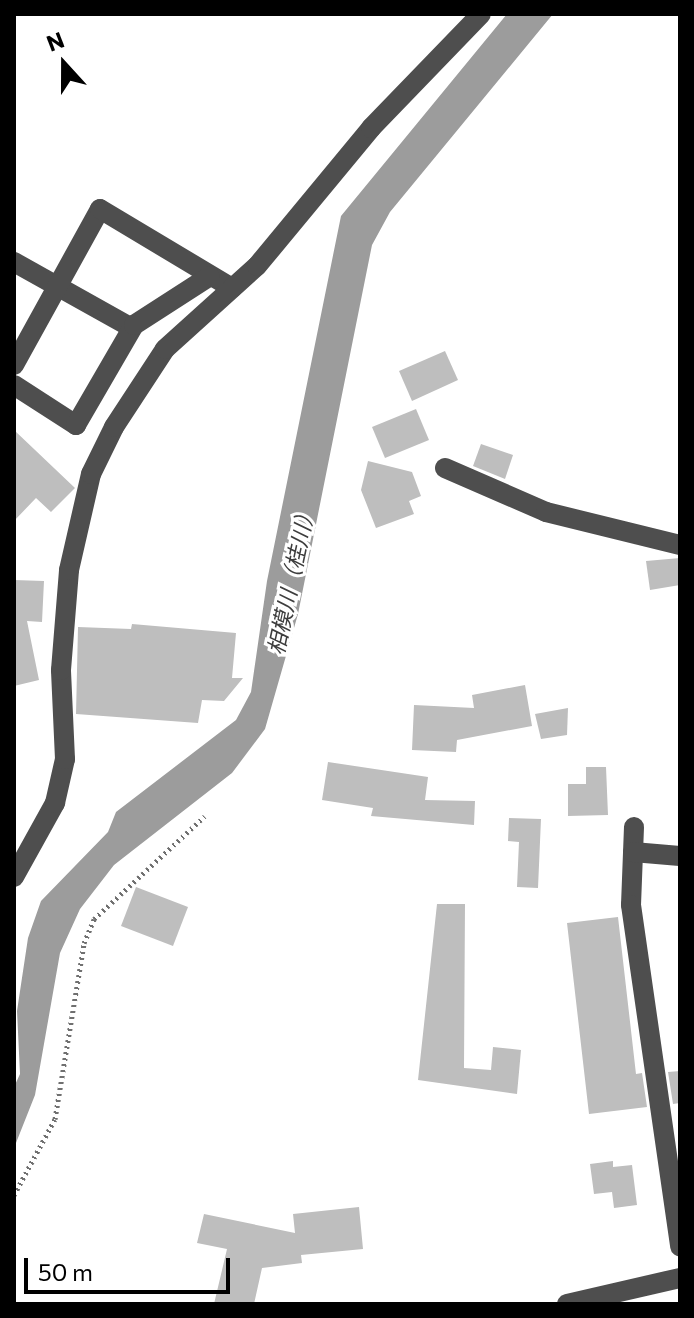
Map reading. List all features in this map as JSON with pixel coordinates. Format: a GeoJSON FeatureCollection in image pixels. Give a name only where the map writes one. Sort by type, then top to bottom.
{"type":"FeatureCollection","features":[{"type":"Feature","properties":{"kind":"street"},"geometry":{"type":"LineString","coordinates":[[14,877],[55,803],[65,759],[61,670],[69,570],[91,474],[114,427],[165,349],[257,266],[371,128],[481,14]]}},
{"type":"Feature","properties":{"kind":"street"},"geometry":{"type":"LineString","coordinates":[[14,365],[100,209],[232,288]]}},
{"type":"Feature","properties":{"kind":"street"},"geometry":{"type":"LineString","coordinates":[[14,262],[132,328]]}},
{"type":"Feature","properties":{"kind":"street"},"geometry":{"type":"LineString","coordinates":[[14,385],[76,425],[132,328],[210,276]]}},
{"type":"Feature","properties":{"kind":"street"},"geometry":{"type":"LineString","coordinates":[[445,468],[546,512],[680,545]]}},
{"type":"Feature","properties":{"kind":"street"},"geometry":{"type":"LineString","coordinates":[[634,827],[631,905],[680,1246]]}},
{"type":"Feature","properties":{"kind":"street"},"geometry":{"type":"LineString","coordinates":[[633,852],[680,856]]}},
{"type":"Feature","properties":{"kind":"street"},"geometry":{"type":"LineString","coordinates":[[567,1304],[680,1278]]}},
{"type":"Feature","properties":{"kind":"path"},"geometry":{"type":"LineString","coordinates":[[14,1195],[55,1119],[84,943],[94,919],[205,816]]}},
{"type":"Feature","properties":{"kind":"water","name":"相模川（桂川）"},"geometry":{"type":"Polygon","coordinates":[[[507,14],[553,14],[390,212],[372,245],[298,614],[265,729],[232,773],[114,865],[80,909],[60,953],[35,1095],[14,1148],[14,1087],[20,1074],[17,1011],[28,938],[41,901],[108,832],[116,812],[236,720],[251,692],[267,581],[341,216],[507,14]]]}},
{"type":"Feature","properties":{"kind":"building"},"geometry":{"type":"Polygon","coordinates":[[[445,351],[458,380],[412,401],[399,371],[445,351]]]}},
{"type":"Feature","properties":{"kind":"building"},"geometry":{"type":"Polygon","coordinates":[[[416,409],[429,440],[385,458],[372,427],[416,409]]]}},
{"type":"Feature","properties":{"kind":"building"},"geometry":{"type":"Polygon","coordinates":[[[14,430],[75,488],[51,512],[36,498],[14,521],[14,430]]]}},
{"type":"Feature","properties":{"kind":"building"},"geometry":{"type":"Polygon","coordinates":[[[481,444],[513,455],[505,479],[473,466],[481,444]]]}},
{"type":"Feature","properties":{"kind":"building"},"geometry":{"type":"Polygon","coordinates":[[[368,461],[412,472],[421,496],[409,501],[414,514],[376,528],[361,490],[368,461]]]}},
{"type":"Feature","properties":{"kind":"building"},"geometry":{"type":"Polygon","coordinates":[[[680,558],[680,585],[650,590],[646,561],[680,558]]]}},
{"type":"Feature","properties":{"kind":"building"},"geometry":{"type":"Polygon","coordinates":[[[14,580],[44,581],[42,622],[27,621],[39,680],[14,686],[14,580]]]}},
{"type":"Feature","properties":{"kind":"building"},"geometry":{"type":"Polygon","coordinates":[[[132,624],[236,633],[232,678],[243,678],[224,701],[202,700],[198,723],[76,714],[78,627],[131,629],[132,624]]]}},
{"type":"Feature","properties":{"kind":"building"},"geometry":{"type":"Polygon","coordinates":[[[525,685],[532,726],[457,740],[456,752],[412,750],[414,705],[474,708],[472,695],[525,685]]]}},
{"type":"Feature","properties":{"kind":"building"},"geometry":{"type":"Polygon","coordinates":[[[568,708],[567,735],[541,739],[535,714],[568,708]]]}},
{"type":"Feature","properties":{"kind":"building"},"geometry":{"type":"Polygon","coordinates":[[[328,762],[428,777],[425,800],[475,801],[474,825],[371,816],[373,808],[322,800],[328,762]]]}},
{"type":"Feature","properties":{"kind":"building"},"geometry":{"type":"Polygon","coordinates":[[[586,767],[606,767],[608,815],[568,816],[568,784],[586,784],[586,767]]]}},
{"type":"Feature","properties":{"kind":"building"},"geometry":{"type":"Polygon","coordinates":[[[509,818],[541,819],[538,888],[517,887],[519,842],[508,841],[509,818]]]}},
{"type":"Feature","properties":{"kind":"building"},"geometry":{"type":"Polygon","coordinates":[[[136,887],[188,907],[173,946],[121,926],[136,887]]]}},
{"type":"Feature","properties":{"kind":"building"},"geometry":{"type":"Polygon","coordinates":[[[437,904],[465,904],[464,1068],[491,1070],[493,1047],[521,1050],[517,1094],[418,1080],[437,904]]]}},
{"type":"Feature","properties":{"kind":"building"},"geometry":{"type":"Polygon","coordinates":[[[618,917],[636,1074],[642,1073],[647,1107],[589,1114],[567,923],[618,917]]]}},
{"type":"Feature","properties":{"kind":"building"},"geometry":{"type":"Polygon","coordinates":[[[680,1071],[680,1103],[673,1104],[668,1072],[680,1071]]]}},
{"type":"Feature","properties":{"kind":"building"},"geometry":{"type":"Polygon","coordinates":[[[613,1161],[613,1167],[632,1165],[637,1205],[614,1208],[612,1192],[594,1194],[590,1164],[613,1161]]]}},
{"type":"Feature","properties":{"kind":"building"},"geometry":{"type":"Polygon","coordinates":[[[359,1207],[363,1249],[301,1255],[302,1263],[262,1268],[254,1304],[214,1304],[227,1249],[197,1243],[204,1214],[295,1233],[293,1214],[359,1207]]]}}]}
